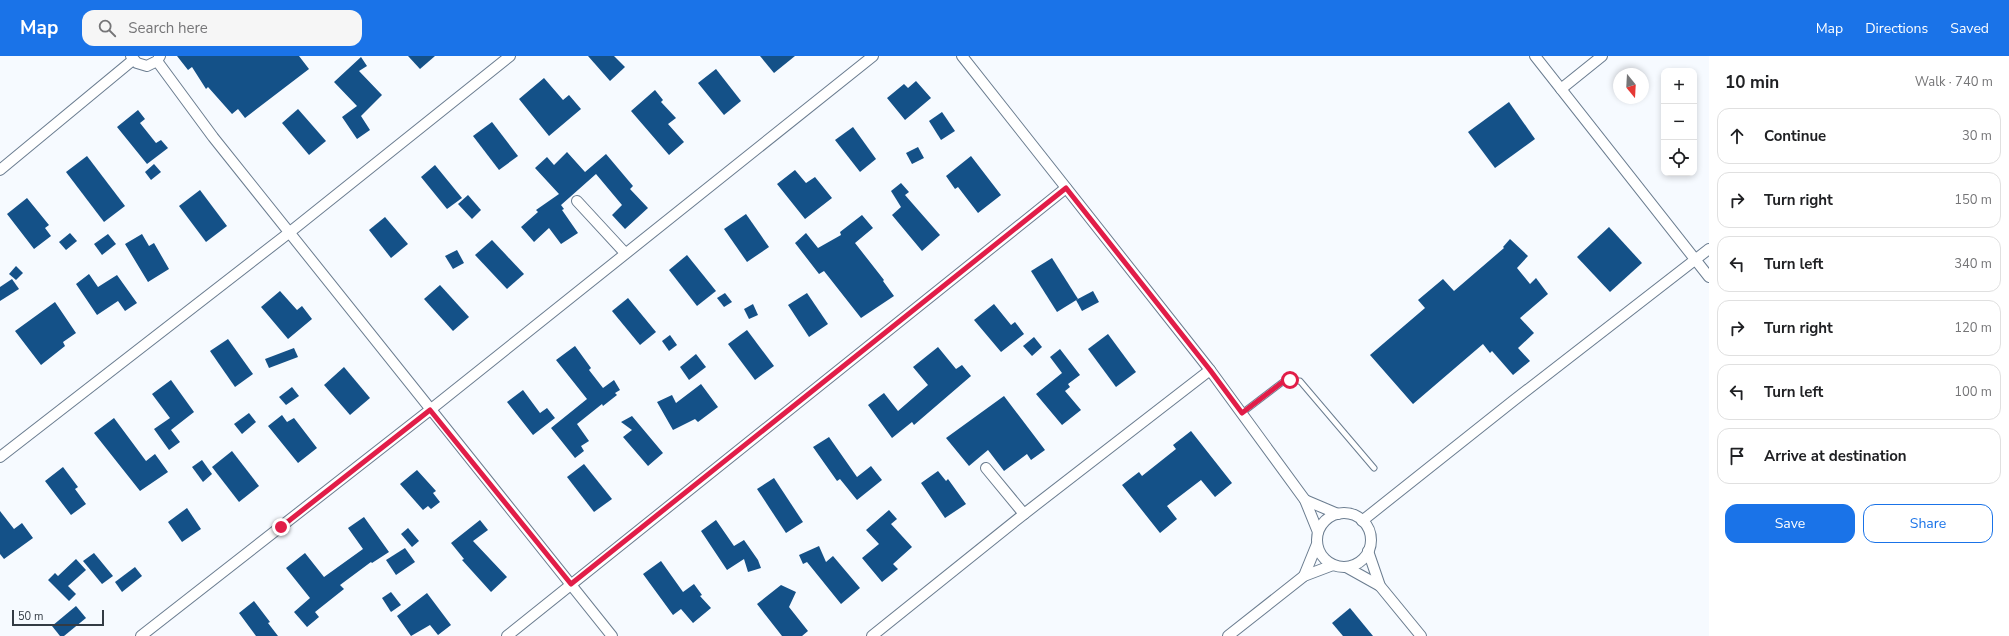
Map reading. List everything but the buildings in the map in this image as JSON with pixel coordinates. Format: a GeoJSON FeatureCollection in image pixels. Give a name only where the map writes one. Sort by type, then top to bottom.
{"type":"FeatureCollection","features":[{"type":"Feature","properties":{"kind":"street"},"geometry":{"type":"LineString","coordinates":[[0,457],[290,232],[510,56]]}},
{"type":"Feature","properties":{"kind":"street"},"geometry":{"type":"LineString","coordinates":[[141,636],[430,410],[624,253],[872,56]]}},
{"type":"Feature","properties":{"kind":"street"},"geometry":{"type":"LineString","coordinates":[[962,56],[1210,370],[1305,500],[1318,532],[1317,544],[1304,576]]}},
{"type":"Feature","properties":{"kind":"street"},"geometry":{"type":"LineString","coordinates":[[1535,56],[1709,277]]}},
{"type":"Feature","properties":{"kind":"street"},"geometry":{"type":"LineString","coordinates":[[1561,89],[1602,56]]}},
{"type":"Feature","properties":{"kind":"street"},"geometry":{"type":"LineString","coordinates":[[0,170],[132,58],[137,63],[147,66],[158,58],[213,136],[430,410],[612,636]]}},
{"type":"Feature","properties":{"kind":"street"},"geometry":{"type":"LineString","coordinates":[[507,636],[1066,188]]}},
{"type":"Feature","properties":{"kind":"street"},"geometry":{"type":"LineString","coordinates":[[577,201],[624,253]]}},
{"type":"Feature","properties":{"kind":"street"},"geometry":{"type":"LineString","coordinates":[[1362,521],[1709,249]]}},
{"type":"Feature","properties":{"kind":"street"},"geometry":{"type":"LineString","coordinates":[[872,636],[1024,514],[1210,370]]}},
{"type":"Feature","properties":{"kind":"street"},"geometry":{"type":"LineString","coordinates":[[986,468],[1024,514]]}},
{"type":"Feature","properties":{"kind":"street"},"geometry":{"type":"LineString","coordinates":[[1305,500],[1338,514],[1355,516],[1362,521],[1370,535],[1368,551],[1363,559],[1355,565],[1346,567]]}},
{"type":"Feature","properties":{"kind":"street"},"geometry":{"type":"LineString","coordinates":[[1318,532],[1326,520],[1338,514]]}},
{"type":"Feature","properties":{"kind":"street"},"geometry":{"type":"LineString","coordinates":[[1317,544],[1320,553],[1326,560],[1334,565],[1346,567],[1380,586]]}},
{"type":"Feature","properties":{"kind":"street"},"geometry":{"type":"LineString","coordinates":[[1368,551],[1380,586],[1421,636]]}},
{"type":"Feature","properties":{"kind":"street"},"geometry":{"type":"LineString","coordinates":[[1228,636],[1304,576],[1334,565]]}},
{"type":"Feature","properties":{"kind":"lane"},"geometry":{"type":"LineString","coordinates":[[1242,413],[1284,381],[1300,381],[1374,468]]}},
{"type":"Feature","properties":{"kind":"route"},"geometry":{"type":"LineString","coordinates":[[281,527],[430,410],[497,490],[571,584],[1066,188],[1210,370],[1242,413],[1284,381],[1290,380]]}}]}
